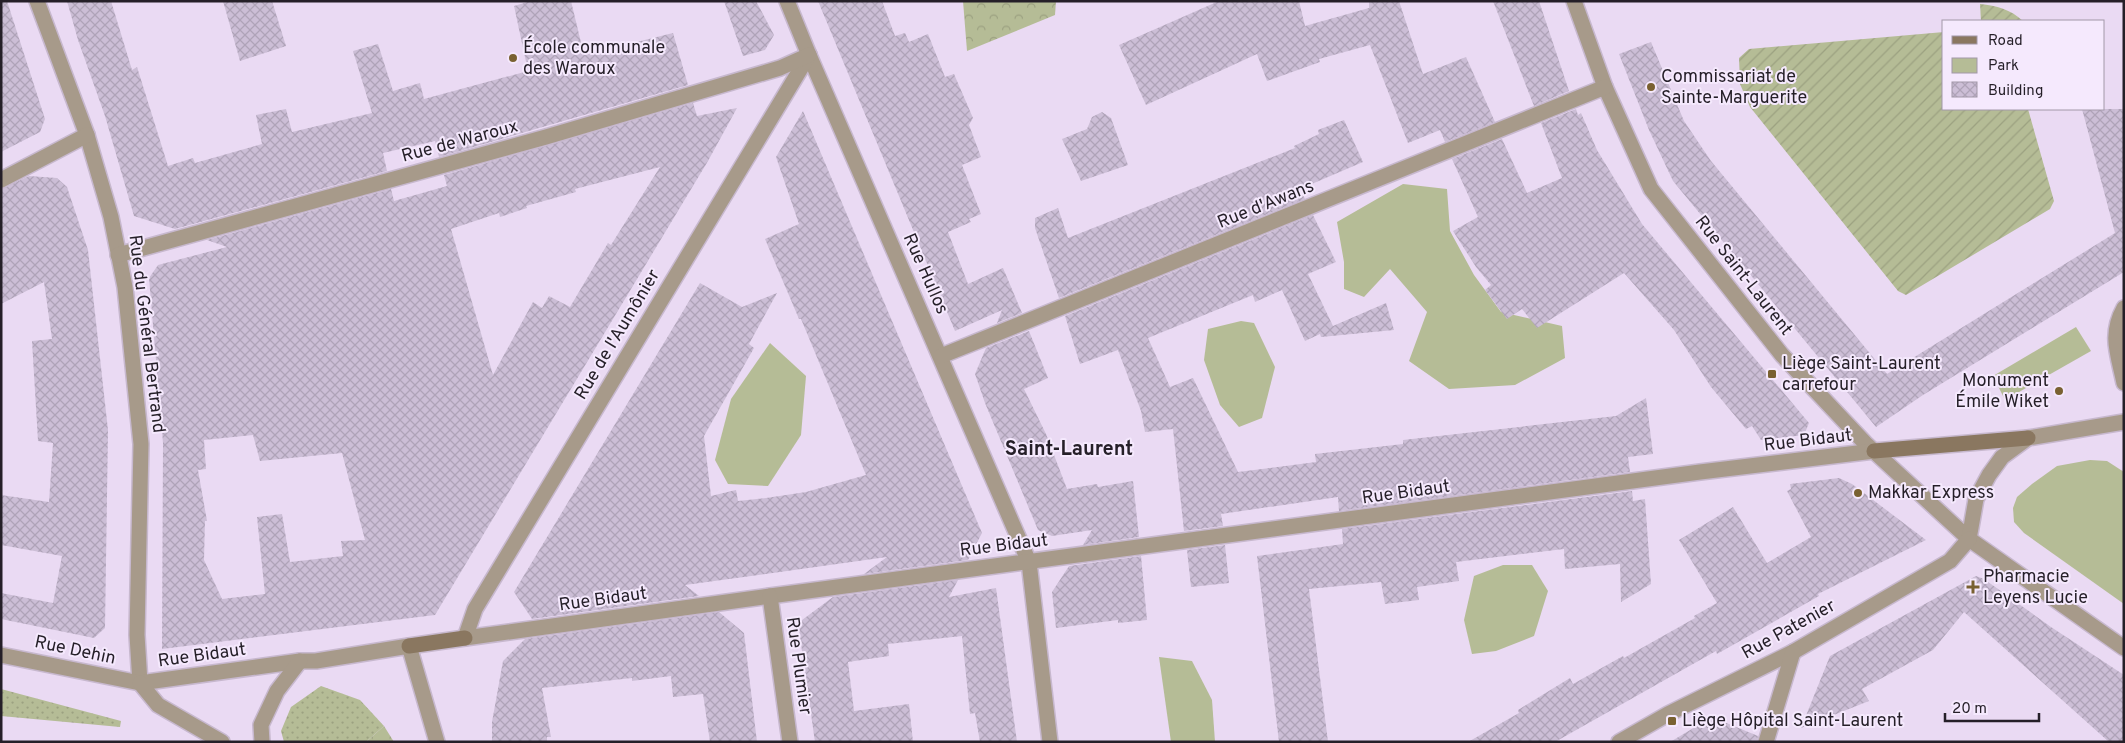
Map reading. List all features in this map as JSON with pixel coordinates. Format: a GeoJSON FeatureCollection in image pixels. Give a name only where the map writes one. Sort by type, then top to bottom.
{"type":"FeatureCollection","features":[{"type":"Feature","properties":{"kind":"street","name":"Rue du Général Bertrand"},"geometry":{"type":"LineString","coordinates":[[37,1],[87,135],[111,217],[125,286],[141,444],[137,635],[140,683]]}},
{"type":"Feature","properties":{"kind":"street","name":"Rue Hullos"},"geometry":{"type":"LineString","coordinates":[[788,1],[809,55],[1029,562],[1050,742]]}},
{"type":"Feature","properties":{"kind":"street","name":"Rue Saint-Laurent"},"geometry":{"type":"LineString","coordinates":[[1574,1],[1605,87],[1651,189],[1782,355],[1832,410],[1969,539],[2124,648]]}},
{"type":"Feature","properties":{"kind":"street","name":"Rue de Waroux"},"geometry":{"type":"LineString","coordinates":[[118,255],[546,138],[780,68],[809,55]]}},
{"type":"Feature","properties":{"kind":"street","name":"Rue de l'Aumônier"},"geometry":{"type":"LineString","coordinates":[[465,638],[475,609],[809,55]]}},
{"type":"Feature","properties":{"kind":"street","name":"Rue d'Awans"},"geometry":{"type":"LineString","coordinates":[[941,356],[1605,87]]}},
{"type":"Feature","properties":{"kind":"street"},"geometry":{"type":"LineString","coordinates":[[1,180],[87,135]]}},
{"type":"Feature","properties":{"kind":"street"},"geometry":{"type":"LineString","coordinates":[[2124,308],[2117,319],[2114,336],[2124,383]]}},
{"type":"Feature","properties":{"kind":"street"},"geometry":{"type":"LineString","coordinates":[[1874,451],[2028,438],[2124,422]]}},
{"type":"Feature","properties":{"kind":"street"},"geometry":{"type":"LineString","coordinates":[[1969,539],[1976,499],[1989,475],[2002,457],[2028,438]]}},
{"type":"Feature","properties":{"kind":"street","name":"Rue Bidaut"},"geometry":{"type":"LineString","coordinates":[[140,683],[770,596],[1874,451]]}},
{"type":"Feature","properties":{"kind":"street","name":"Rue Patenier"},"geometry":{"type":"LineString","coordinates":[[1619,742],[1668,714],[1793,652],[1950,561],[1969,539]]}},
{"type":"Feature","properties":{"kind":"street","name":"Rue Plumier"},"geometry":{"type":"LineString","coordinates":[[770,596],[790,742]]}},
{"type":"Feature","properties":{"kind":"street"},"geometry":{"type":"LineString","coordinates":[[409,646],[437,742]]}},
{"type":"Feature","properties":{"kind":"street"},"geometry":{"type":"LineString","coordinates":[[1766,742],[1793,652]]}},
{"type":"Feature","properties":{"kind":"street","name":"Rue Dehin"},"geometry":{"type":"LineString","coordinates":[[1,655],[140,683]]}},
{"type":"Feature","properties":{"kind":"street"},"geometry":{"type":"LineString","coordinates":[[262,742],[261,725],[277,691],[300,661]]}},
{"type":"Feature","properties":{"kind":"street"},"geometry":{"type":"LineString","coordinates":[[140,683],[158,705],[222,742]]}},
{"type":"Feature","properties":{"kind":"green space"},"geometry":{"type":"Polygon","coordinates":[[[963,1],[1056,1],[1055,15],[967,51],[963,1]]]}},
{"type":"Feature","properties":{"kind":"green space"},"geometry":{"type":"Polygon","coordinates":[[[1980,4],[2003,9],[2022,20],[1981,20],[1980,4]]]}},
{"type":"Feature","properties":{"kind":"green space"},"geometry":{"type":"Polygon","coordinates":[[[1942,32],[1942,110],[2028,110],[2054,201],[2050,209],[1906,295],[1898,291],[1750,107],[1740,84],[1739,58],[1749,49],[1942,32]]]}},
{"type":"Feature","properties":{"kind":"green space"},"geometry":{"type":"Polygon","coordinates":[[[1403,184],[1447,189],[1450,231],[1474,275],[1501,312],[1562,326],[1565,358],[1515,385],[1449,389],[1409,361],[1427,312],[1390,269],[1364,297],[1344,289],[1344,262],[1337,222],[1403,184]]]}},
{"type":"Feature","properties":{"kind":"green space"},"geometry":{"type":"Polygon","coordinates":[[[1241,321],[1254,323],[1275,367],[1262,418],[1239,427],[1220,405],[1204,360],[1208,329],[1241,321]]]}},
{"type":"Feature","properties":{"kind":"green space"},"geometry":{"type":"Polygon","coordinates":[[[2076,327],[2091,351],[2005,400],[1993,376],[2076,327]]]}},
{"type":"Feature","properties":{"kind":"green space"},"geometry":{"type":"Polygon","coordinates":[[[770,343],[806,376],[801,435],[768,486],[728,484],[715,460],[731,399],[770,343]]]}},
{"type":"Feature","properties":{"kind":"green space"},"geometry":{"type":"Polygon","coordinates":[[[2090,460],[2107,461],[2124,472],[2124,604],[2024,533],[2014,522],[2013,508],[2017,497],[2032,484],[2057,466],[2090,460]]]}},
{"type":"Feature","properties":{"kind":"green space"},"geometry":{"type":"Polygon","coordinates":[[[1503,565],[1532,565],[1548,591],[1534,636],[1496,651],[1472,654],[1464,620],[1474,576],[1503,565]]]}},
{"type":"Feature","properties":{"kind":"green space"},"geometry":{"type":"Polygon","coordinates":[[[1159,657],[1192,661],[1212,700],[1215,742],[1171,742],[1159,657]]]}},
{"type":"Feature","properties":{"kind":"green space"},"geometry":{"type":"Polygon","coordinates":[[[321,686],[360,700],[384,726],[366,742],[284,742],[281,731],[291,707],[321,686]]]}},
{"type":"Feature","properties":{"kind":"green space"},"geometry":{"type":"Polygon","coordinates":[[[1,689],[121,721],[120,727],[1,716],[1,689]]]}},
{"type":"Feature","properties":{"kind":"green space"},"geometry":{"type":"Polygon","coordinates":[[[384,726],[394,742],[366,742],[384,726]]]}},
{"type":"Feature","properties":{"kind":"building"},"geometry":{"type":"Polygon","coordinates":[[[1,1],[7,1],[45,119],[40,132],[1,152],[1,1]]]}},
{"type":"Feature","properties":{"kind":"building"},"geometry":{"type":"Polygon","coordinates":[[[67,1],[111,1],[132,70],[137,67],[168,166],[193,158],[195,163],[262,144],[256,115],[286,109],[292,132],[372,113],[353,51],[378,44],[393,91],[420,83],[424,99],[528,71],[514,6],[531,1],[571,1],[584,55],[673,33],[688,85],[439,157],[435,141],[383,153],[387,171],[175,229],[134,216],[105,116],[78,40],[67,1]]]}},
{"type":"Feature","properties":{"kind":"building"},"geometry":{"type":"Polygon","coordinates":[[[223,1],[272,1],[286,46],[240,61],[223,1]]]}},
{"type":"Feature","properties":{"kind":"building"},"geometry":{"type":"Polygon","coordinates":[[[724,1],[756,1],[774,35],[765,50],[743,56],[724,1]]]}},
{"type":"Feature","properties":{"kind":"building"},"geometry":{"type":"Polygon","coordinates":[[[818,1],[882,1],[895,36],[905,33],[909,42],[928,34],[945,77],[954,74],[973,118],[969,125],[981,157],[962,165],[981,214],[969,219],[971,222],[948,232],[968,284],[1003,268],[1022,313],[997,323],[1002,310],[955,331],[818,1]]]}},
{"type":"Feature","properties":{"kind":"building"},"geometry":{"type":"Polygon","coordinates":[[[1219,1],[1299,1],[1305,26],[1369,8],[1369,1],[1399,1],[1423,74],[1466,57],[1495,122],[1445,142],[1440,130],[1408,143],[1370,45],[1319,59],[1320,62],[1267,81],[1257,54],[1146,105],[1119,45],[1219,1]]]}},
{"type":"Feature","properties":{"kind":"building"},"geometry":{"type":"Polygon","coordinates":[[[1493,1],[1539,1],[1569,91],[1534,106],[1493,1]]]}},
{"type":"Feature","properties":{"kind":"building"},"geometry":{"type":"Polygon","coordinates":[[[1651,42],[1684,121],[1711,161],[1887,374],[2115,233],[2082,110],[2124,109],[2124,272],[1923,395],[1876,427],[1673,181],[1649,130],[1619,54],[1651,42]]]}},
{"type":"Feature","properties":{"kind":"building"},"geometry":{"type":"Polygon","coordinates":[[[693,103],[697,116],[737,108],[708,161],[435,615],[162,649],[163,443],[149,278],[158,265],[227,247],[207,240],[391,189],[394,201],[447,186],[444,175],[693,103]],[[660,167],[575,189],[576,192],[526,206],[527,208],[500,217],[499,213],[451,229],[493,375],[533,302],[542,308],[549,296],[570,307],[608,243],[611,245],[660,167]],[[253,435],[204,440],[206,469],[198,470],[207,521],[205,521],[204,560],[222,599],[265,594],[257,517],[282,514],[290,562],[343,556],[341,541],[365,540],[342,453],[260,461],[253,435]]]}},
{"type":"Feature","properties":{"kind":"building"},"geometry":{"type":"Polygon","coordinates":[[[1576,109],[1578,115],[1581,113],[1597,150],[1642,224],[1809,423],[1804,435],[1761,440],[1752,426],[1746,429],[1711,387],[1674,330],[1624,273],[1537,328],[1522,309],[1507,319],[1485,290],[1491,285],[1476,267],[1453,231],[1478,217],[1452,159],[1502,139],[1527,193],[1562,178],[1541,123],[1576,109]]]}},
{"type":"Feature","properties":{"kind":"building"},"geometry":{"type":"Polygon","coordinates":[[[803,111],[982,533],[968,560],[864,574],[887,557],[685,585],[699,596],[532,619],[514,592],[700,283],[742,307],[777,293],[749,344],[754,348],[704,436],[711,496],[736,490],[738,501],[766,498],[806,492],[866,475],[801,319],[799,319],[765,239],[799,224],[776,157],[803,111]]]}},
{"type":"Feature","properties":{"kind":"building"},"geometry":{"type":"Polygon","coordinates":[[[1102,112],[1111,118],[1128,165],[1081,181],[1062,139],[1087,129],[1092,117],[1102,112]]]}},
{"type":"Feature","properties":{"kind":"building"},"geometry":{"type":"Polygon","coordinates":[[[1344,120],[1363,162],[1300,189],[1305,199],[1059,298],[1035,228],[1035,218],[1058,208],[1068,238],[1295,148],[1294,146],[1319,134],[1318,130],[1344,120]]]}},
{"type":"Feature","properties":{"kind":"building"},"geometry":{"type":"Polygon","coordinates":[[[29,176],[57,178],[67,187],[88,250],[108,430],[105,628],[94,638],[1,619],[1,593],[53,603],[62,556],[1,545],[1,495],[49,502],[53,443],[38,441],[32,341],[52,339],[44,282],[1,304],[1,189],[29,176]]]}},
{"type":"Feature","properties":{"kind":"building"},"geometry":{"type":"Polygon","coordinates":[[[1313,215],[1336,262],[1308,274],[1333,326],[1386,303],[1394,330],[1321,337],[1320,334],[1305,341],[1282,290],[1255,302],[1253,295],[1148,338],[1170,387],[1193,378],[1238,472],[1316,462],[1315,454],[1403,444],[1403,440],[1616,416],[1646,398],[1653,454],[1628,457],[1630,472],[1339,511],[1338,497],[1221,514],[1223,526],[1184,531],[1173,429],[1145,432],[1141,411],[1118,350],[1080,364],[1065,316],[1313,215]]]}},
{"type":"Feature","properties":{"kind":"building"},"geometry":{"type":"Polygon","coordinates":[[[1029,331],[1048,378],[1024,389],[1046,434],[1067,489],[1097,484],[1098,487],[1133,481],[1139,537],[1083,545],[1092,530],[1052,536],[1038,530],[985,403],[975,374],[986,348],[1029,331]]]}},
{"type":"Feature","properties":{"kind":"building"},"geometry":{"type":"Polygon","coordinates":[[[1839,478],[1852,484],[1926,540],[1818,594],[1819,596],[1717,654],[1716,651],[1555,742],[1468,742],[1519,713],[1518,710],[1570,678],[1573,684],[1623,656],[1624,658],[1695,618],[1694,616],[1717,603],[1679,540],[1733,507],[1767,563],[1811,537],[1787,491],[1791,489],[1790,484],[1839,478]]]}},
{"type":"Feature","properties":{"kind":"building"},"geometry":{"type":"Polygon","coordinates":[[[1632,491],[1633,501],[1645,499],[1651,584],[1621,602],[1620,564],[1565,569],[1564,549],[1456,562],[1459,581],[1417,587],[1419,600],[1385,604],[1381,582],[1309,589],[1328,742],[1279,742],[1257,556],[1343,544],[1342,529],[1632,491]]]}},
{"type":"Feature","properties":{"kind":"building"},"geometry":{"type":"Polygon","coordinates":[[[1225,545],[1229,583],[1191,587],[1187,550],[1225,545]]]}},
{"type":"Feature","properties":{"kind":"building"},"geometry":{"type":"Polygon","coordinates":[[[1141,556],[1147,620],[1118,623],[1118,620],[1056,628],[1052,592],[1069,566],[1141,556]]]}},
{"type":"Feature","properties":{"kind":"building"},"geometry":{"type":"Polygon","coordinates":[[[1976,576],[1984,579],[2051,627],[2124,675],[2124,742],[2109,742],[1964,612],[1933,650],[1862,689],[1869,701],[1801,728],[1830,656],[1976,576]]]}},
{"type":"Feature","properties":{"kind":"building"},"geometry":{"type":"Polygon","coordinates":[[[958,580],[949,597],[996,588],[1017,742],[980,742],[975,713],[970,714],[962,636],[888,644],[889,656],[848,662],[854,711],[909,704],[913,742],[815,742],[798,623],[833,597],[958,580]]]}},
{"type":"Feature","properties":{"kind":"building"},"geometry":{"type":"Polygon","coordinates":[[[719,612],[744,633],[757,742],[710,742],[703,694],[673,697],[671,676],[632,681],[632,678],[542,688],[551,737],[547,737],[547,742],[492,742],[492,722],[503,661],[525,639],[719,612]]]}},
{"type":"Feature","properties":{"kind":"building"},"geometry":{"type":"Polygon","coordinates":[[[1712,717],[1758,736],[1757,742],[1670,742],[1712,717]]]}},
{"type":"Feature","properties":{"kind":"place","name":"École communale des Waroux"},"geometry":{"type":"Point","coordinates":[513,58]}},
{"type":"Feature","properties":{"kind":"place","name":"Commissariat de Sainte-Marguerite"},"geometry":{"type":"Point","coordinates":[1651,87]}},
{"type":"Feature","properties":{"kind":"place","name":"Liège Saint-Laurent carrefour"},"geometry":{"type":"Point","coordinates":[1772,374]}},
{"type":"Feature","properties":{"kind":"place","name":"Monument Émile Wiket"},"geometry":{"type":"Point","coordinates":[2059,391]}},
{"type":"Feature","properties":{"kind":"place","name":"Makkar Express"},"geometry":{"type":"Point","coordinates":[1858,493]}},
{"type":"Feature","properties":{"kind":"place","name":"Pharmacie Leyens Lucie"},"geometry":{"type":"Point","coordinates":[1973,587]}},
{"type":"Feature","properties":{"kind":"place","name":"Liège Hôpital Saint-Laurent"},"geometry":{"type":"Point","coordinates":[1672,721]}},
{"type":"Feature","properties":{"kind":"district","name":"Saint-Laurent"},"geometry":{"type":"Point","coordinates":[1069,450]}}]}
